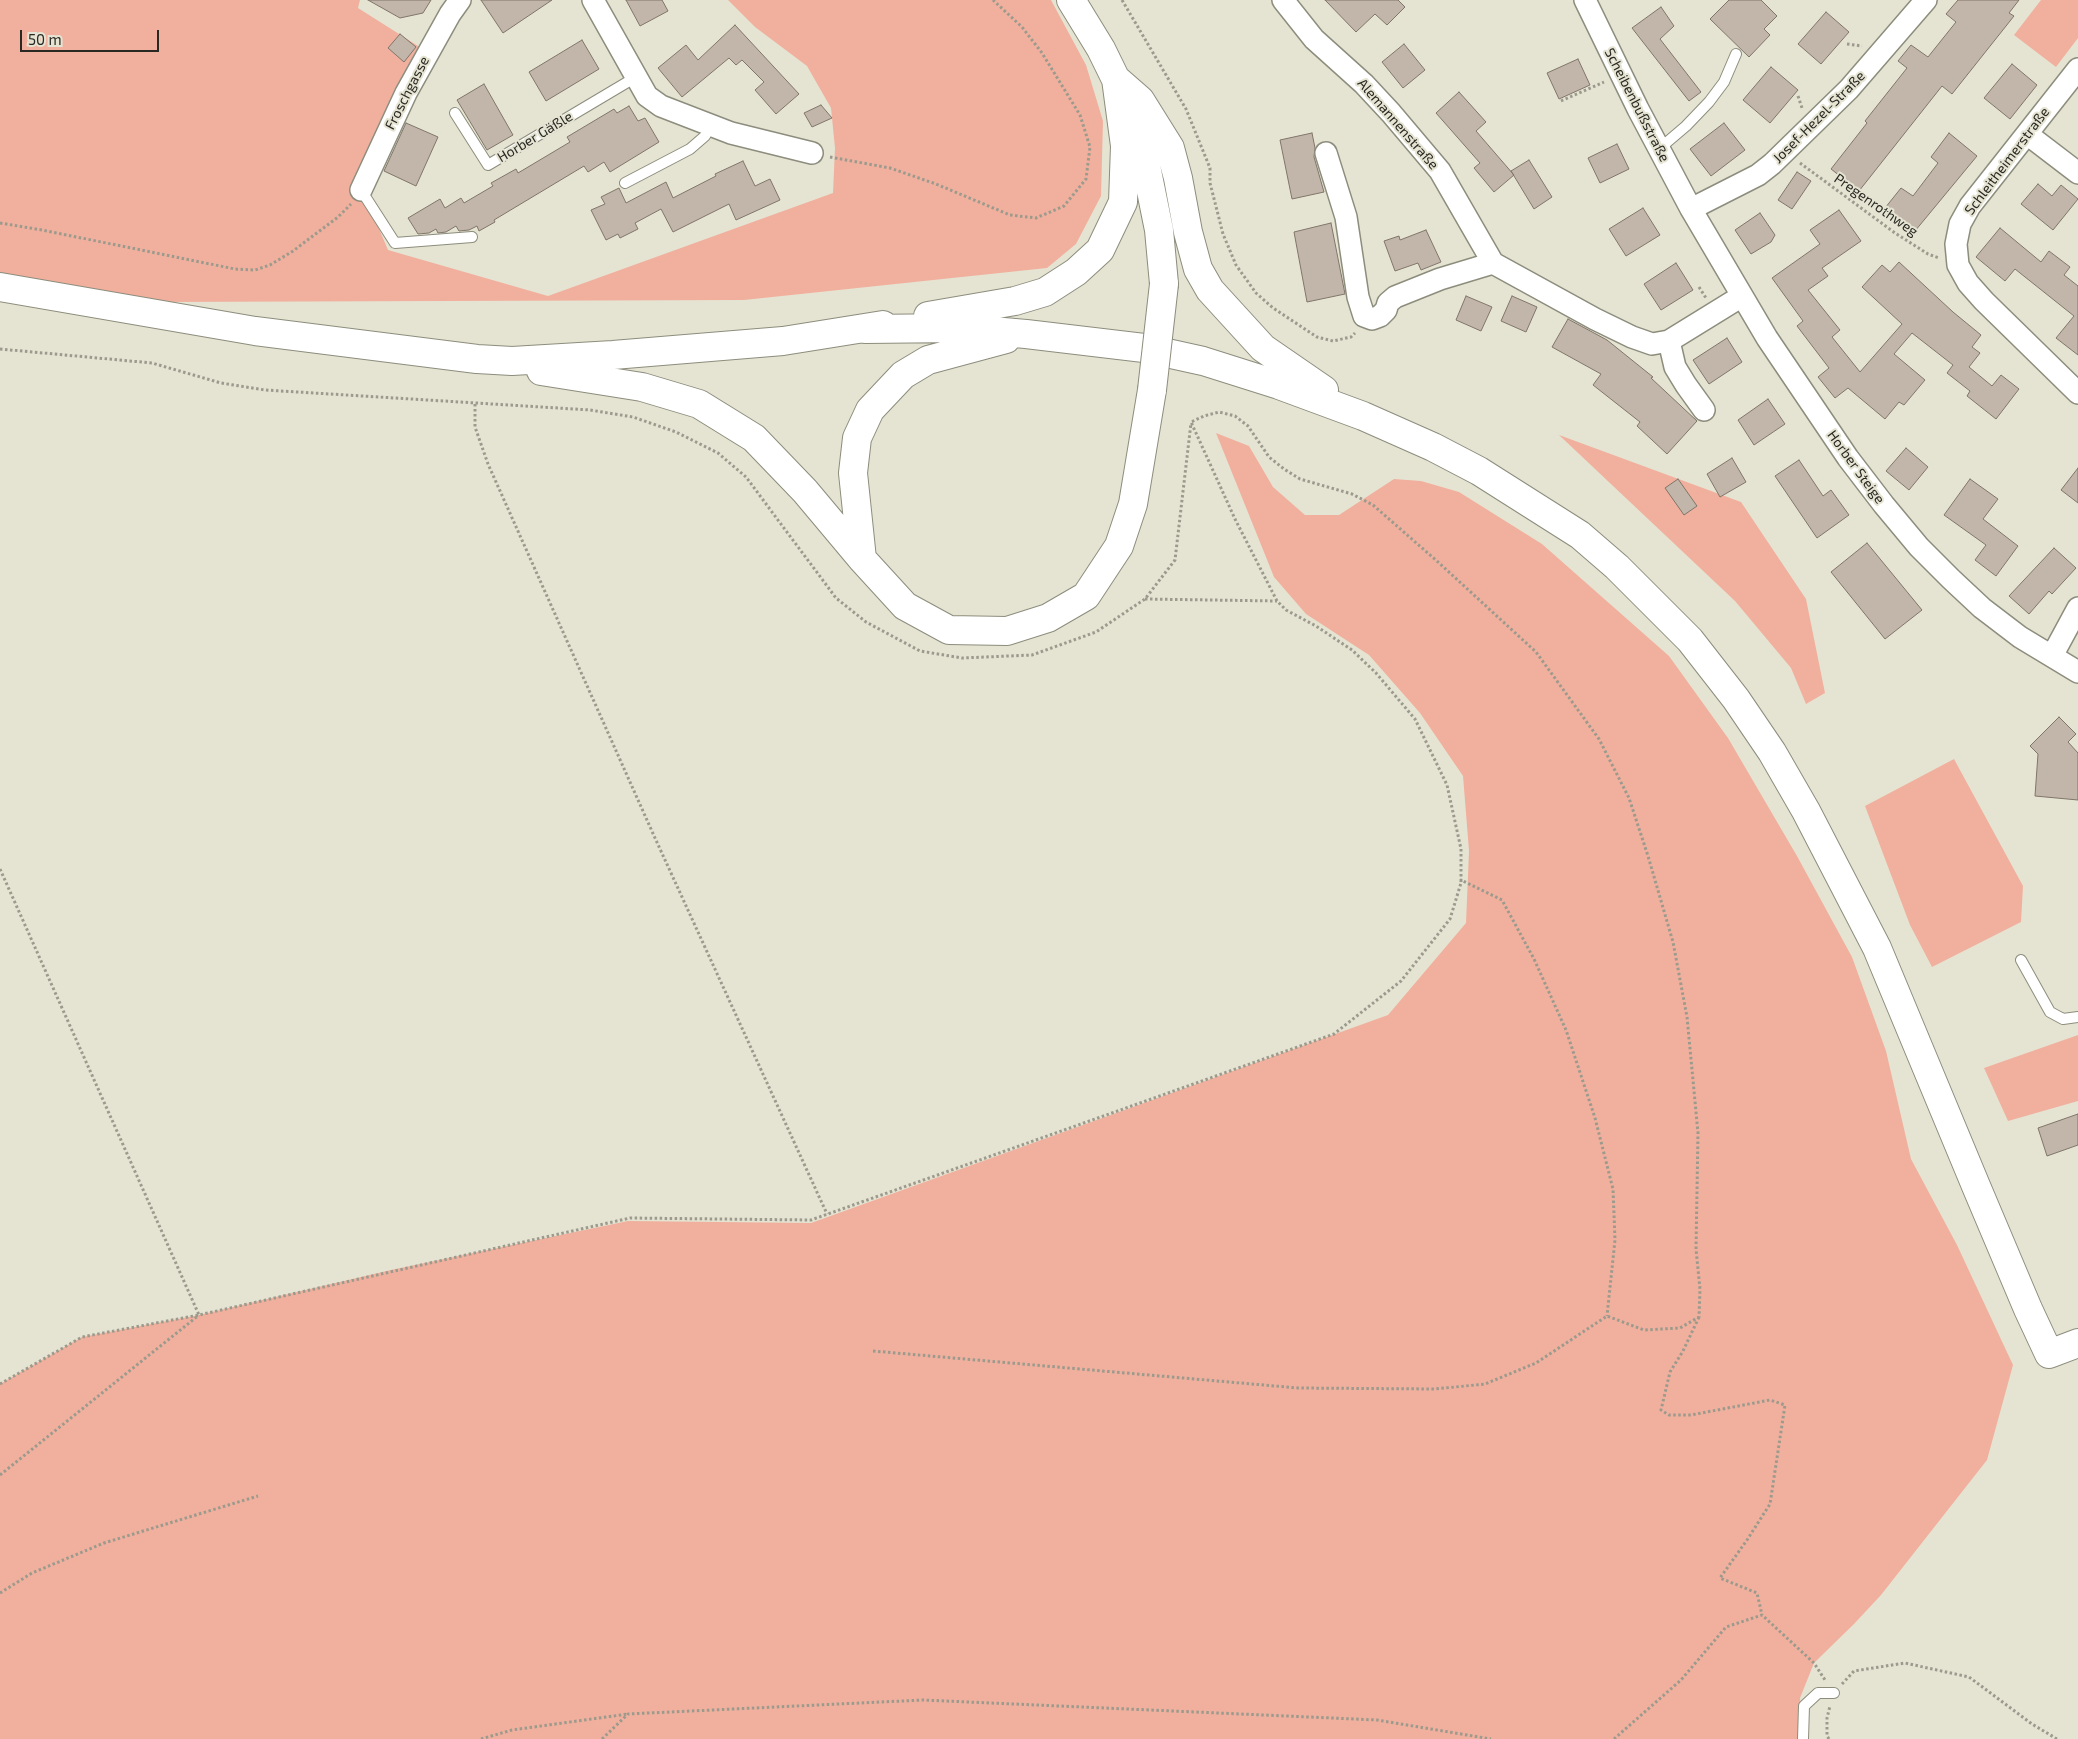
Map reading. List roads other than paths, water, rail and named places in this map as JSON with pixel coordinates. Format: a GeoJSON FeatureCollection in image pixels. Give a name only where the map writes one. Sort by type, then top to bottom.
{"type":"FeatureCollection","features":[{"type":"Feature","properties":{"kind":"main road"},"geometry":{"type":"LineString","coordinates":[[512,361],[521,368],[642,387],[699,404],[754,438],[805,491],[862,559],[905,606],[949,630],[1007,631],[1048,618],[1086,596],[1119,546],[1133,504],[1152,390],[1164,284],[1159,230],[1144,156],[1126,100],[1101,49],[1071,0]]}},
{"type":"Feature","properties":{"kind":"main road"},"geometry":{"type":"LineString","coordinates":[[0,287],[255,331],[477,359],[512,361],[613,356],[783,341],[865,329],[1015,301],[1045,292],[1076,272],[1100,250],[1123,202],[1125,146],[1116,78]]}},
{"type":"Feature","properties":{"kind":"main road"},"geometry":{"type":"LineString","coordinates":[[1116,78],[1140,100],[1170,148],[1198,269],[1210,290],[1263,348],[1363,416]]}},
{"type":"Feature","properties":{"kind":"main road"},"geometry":{"type":"LineString","coordinates":[[865,329],[958,328],[1026,334],[1144,348],[1203,361],[1279,384],[1363,416],[1433,447],[1479,471],[1580,535],[1617,567],[1672,621],[1736,699],[1772,752],[1798,797],[1877,948],[2013,1274],[2049,1354],[2078,1343]]}},
{"type":"Feature","properties":{"kind":"main road"},"geometry":{"type":"LineString","coordinates":[[862,559],[853,473],[857,438],[870,410],[903,375],[928,360],[1026,334]]}},
{"type":"Feature","properties":{"kind":"street","name":"Froschgasse"},"geometry":{"type":"LineString","coordinates":[[361,190],[406,93],[450,14],[460,0]]}},
{"type":"Feature","properties":{"kind":"street"},"geometry":{"type":"LineString","coordinates":[[593,0],[648,96],[661,106],[711,126],[761,142],[812,154]]}},
{"type":"Feature","properties":{"kind":"street","name":"Alemannenstraße"},"geometry":{"type":"LineString","coordinates":[[1283,0],[1314,39],[1364,84],[1440,171],[1494,263]]}},
{"type":"Feature","properties":{"kind":"street","name":"Scheibenbußstraße"},"geometry":{"type":"LineString","coordinates":[[1585,0],[1620,74],[1691,209]]}},
{"type":"Feature","properties":{"kind":"street","name":"Josef-Hezel-Straße"},"geometry":{"type":"LineString","coordinates":[[1691,209],[1758,175],[1786,152],[1861,76],[1926,0]]}},
{"type":"Feature","properties":{"kind":"street","name":"Schleitheimerstraße"},"geometry":{"type":"LineString","coordinates":[[2078,69],[1970,206],[1960,224],[1956,244],[1958,265],[1968,283],[1984,302],[2078,394]]}},
{"type":"Feature","properties":{"kind":"street"},"geometry":{"type":"LineString","coordinates":[[2027,134],[2078,173]]}},
{"type":"Feature","properties":{"kind":"street"},"geometry":{"type":"LineString","coordinates":[[1326,153],[1346,217],[1358,297],[1364,316],[1372,319],[1380,316],[1395,296],[1494,263],[1632,337],[1652,344],[1669,342],[1742,296]]}},
{"type":"Feature","properties":{"kind":"street","name":"Horber Steige"},"geometry":{"type":"LineString","coordinates":[[1691,209],[1793,379],[1884,506],[1920,547],[1982,608],[2020,637],[2078,672]]}},
{"type":"Feature","properties":{"kind":"street"},"geometry":{"type":"LineString","coordinates":[[1669,342],[1675,367],[1704,410]]}},
{"type":"Feature","properties":{"kind":"street"},"geometry":{"type":"LineString","coordinates":[[2052,656],[2078,608]]}},
{"type":"Feature","properties":{"kind":"lane"},"geometry":{"type":"LineString","coordinates":[[1659,149],[1686,126],[1709,102],[1724,82],[1736,54]]}},
{"type":"Feature","properties":{"kind":"lane","name":"Horber Gäßle"},"geometry":{"type":"LineString","coordinates":[[456,113],[488,165],[636,77]]}},
{"type":"Feature","properties":{"kind":"lane"},"geometry":{"type":"LineString","coordinates":[[625,183],[690,149],[705,136],[711,126]]}},
{"type":"Feature","properties":{"kind":"lane"},"geometry":{"type":"LineString","coordinates":[[361,190],[395,243],[472,238]]}},
{"type":"Feature","properties":{"kind":"lane"},"geometry":{"type":"LineString","coordinates":[[2021,960],[2050,1012],[2063,1019],[2078,1017]]}},
{"type":"Feature","properties":{"kind":"lane"},"geometry":{"type":"LineString","coordinates":[[1803,1739],[1804,1706],[1818,1693],[1834,1693]]}}]}
